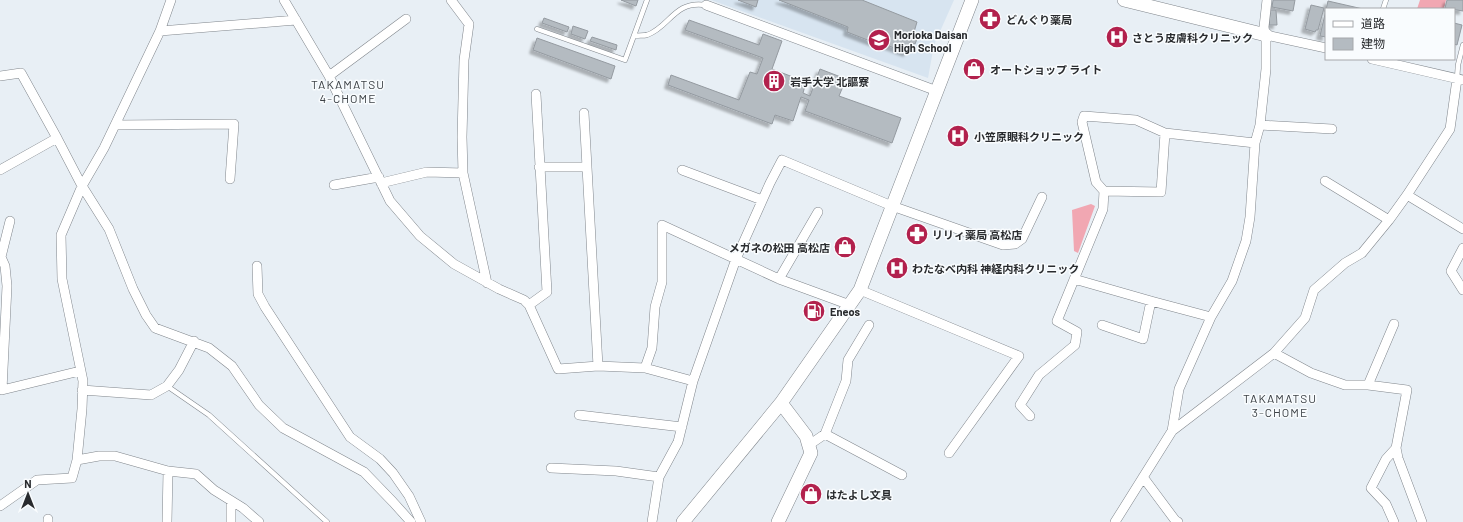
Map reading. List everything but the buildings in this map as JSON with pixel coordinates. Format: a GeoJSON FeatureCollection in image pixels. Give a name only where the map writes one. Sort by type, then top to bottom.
{"type":"FeatureCollection","features":[{"type":"Feature","properties":{"kind":"street"},"geometry":{"type":"LineString","coordinates":[[0,506],[37,480],[72,478],[76,460],[82,382],[62,278],[61,235],[82,186],[104,148],[160,31],[171,0]]}},
{"type":"Feature","properties":{"kind":"street"},"geometry":{"type":"LineString","coordinates":[[284,0],[329,76],[390,201],[420,236],[454,264],[487,283],[524,300],[529,305],[558,369],[598,366],[645,368],[693,381]]}},
{"type":"Feature","properties":{"kind":"street"},"geometry":{"type":"LineString","coordinates":[[451,0],[469,24],[464,60],[462,137],[463,173],[487,283]]}},
{"type":"Feature","properties":{"kind":"street"},"geometry":{"type":"LineString","coordinates":[[683,522],[781,403],[860,290],[972,0]]}},
{"type":"Feature","properties":{"kind":"street"},"geometry":{"type":"LineString","coordinates":[[1124,0],[1266,35],[1325,48]]}},
{"type":"Feature","properties":{"kind":"street"},"geometry":{"type":"LineString","coordinates":[[1172,431],[1179,389],[1211,317],[1232,281],[1246,241],[1250,217],[1255,142],[1260,125],[1266,69],[1266,35],[1264,26],[1267,0]]}},
{"type":"Feature","properties":{"kind":"street"},"geometry":{"type":"LineString","coordinates":[[706,5],[937,91]]}},
{"type":"Feature","properties":{"kind":"street"},"geometry":{"type":"LineString","coordinates":[[329,76],[406,19]]}},
{"type":"Feature","properties":{"kind":"street"},"geometry":{"type":"LineString","coordinates":[[160,31],[296,20]]}},
{"type":"Feature","properties":{"kind":"street"},"geometry":{"type":"LineString","coordinates":[[1115,522],[1172,431],[1274,353],[1305,318],[1314,290],[1345,263],[1362,252],[1389,220],[1450,130],[1460,79],[1376,60]]}},
{"type":"Feature","properties":{"kind":"street"},"geometry":{"type":"LineString","coordinates":[[0,76],[21,73],[82,186],[109,229],[133,290],[146,315],[155,328],[194,341],[209,348],[232,366],[259,405],[283,428],[364,472],[411,522]]}},
{"type":"Feature","properties":{"kind":"street"},"geometry":{"type":"LineString","coordinates":[[529,305],[547,292],[536,94]]}},
{"type":"Feature","properties":{"kind":"street"},"geometry":{"type":"LineString","coordinates":[[584,114],[598,366]]}},
{"type":"Feature","properties":{"kind":"street"},"geometry":{"type":"LineString","coordinates":[[1030,416],[1020,405],[1039,375],[1075,345],[1077,332],[1057,321],[1103,209],[1104,191],[1096,182],[1082,122],[1084,116],[1136,120],[1165,133],[1255,142]]}},
{"type":"Feature","properties":{"kind":"street"},"geometry":{"type":"LineString","coordinates":[[115,125],[234,124],[230,180]]}},
{"type":"Feature","properties":{"kind":"street"},"geometry":{"type":"LineString","coordinates":[[1260,125],[1332,129]]}},
{"type":"Feature","properties":{"kind":"street"},"geometry":{"type":"LineString","coordinates":[[1104,191],[1161,192],[1165,133]]}},
{"type":"Feature","properties":{"kind":"street"},"geometry":{"type":"LineString","coordinates":[[0,170],[57,138]]}},
{"type":"Feature","properties":{"kind":"street"},"geometry":{"type":"LineString","coordinates":[[652,522],[659,477],[678,442],[693,381],[736,259],[762,200],[782,160],[892,206],[1003,245],[1015,244],[1022,240],[1042,197]]}},
{"type":"Feature","properties":{"kind":"street"},"geometry":{"type":"LineString","coordinates":[[539,167],[587,167]]}},
{"type":"Feature","properties":{"kind":"street"},"geometry":{"type":"LineString","coordinates":[[682,170],[762,200]]}},
{"type":"Feature","properties":{"kind":"street"},"geometry":{"type":"LineString","coordinates":[[334,185],[380,180],[427,172],[463,173]]}},
{"type":"Feature","properties":{"kind":"street"},"geometry":{"type":"LineString","coordinates":[[1325,181],[1389,220]]}},
{"type":"Feature","properties":{"kind":"street"},"geometry":{"type":"LineString","coordinates":[[1407,195],[1463,229]]}},
{"type":"Feature","properties":{"kind":"street"},"geometry":{"type":"LineString","coordinates":[[780,279],[818,212]]}},
{"type":"Feature","properties":{"kind":"street"},"geometry":{"type":"LineString","coordinates":[[10,221],[1,257],[5,266],[3,286],[2,390],[80,372]]}},
{"type":"Feature","properties":{"kind":"street"},"geometry":{"type":"LineString","coordinates":[[645,368],[652,348],[655,307],[662,282],[662,225],[780,279],[850,305]]}},
{"type":"Feature","properties":{"kind":"street"},"geometry":{"type":"LineString","coordinates":[[1463,248],[1451,271],[1463,290]]}},
{"type":"Feature","properties":{"kind":"street"},"geometry":{"type":"LineString","coordinates":[[257,266],[258,294],[265,307],[350,438],[380,459],[393,473],[409,496],[421,522]]}},
{"type":"Feature","properties":{"kind":"street"},"geometry":{"type":"LineString","coordinates":[[1074,279],[1211,317]]}},
{"type":"Feature","properties":{"kind":"street"},"geometry":{"type":"LineString","coordinates":[[860,290],[1020,356],[949,453]]}},
{"type":"Feature","properties":{"kind":"street"},"geometry":{"type":"LineString","coordinates":[[1102,325],[1143,339],[1151,301]]}},
{"type":"Feature","properties":{"kind":"street"},"geometry":{"type":"LineString","coordinates":[[1368,385],[1394,324]]}},
{"type":"Feature","properties":{"kind":"street"},"geometry":{"type":"LineString","coordinates":[[809,445],[825,434],[846,381],[848,360],[870,325]]}},
{"type":"Feature","properties":{"kind":"street"},"geometry":{"type":"LineString","coordinates":[[82,390],[151,395],[167,386],[179,370],[194,341]]}},
{"type":"Feature","properties":{"kind":"street"},"geometry":{"type":"LineString","coordinates":[[1274,353],[1311,373],[1345,385],[1368,385],[1407,390],[1396,448],[1398,458],[1422,522]]}},
{"type":"Feature","properties":{"kind":"street"},"geometry":{"type":"LineString","coordinates":[[778,522],[811,453],[806,436],[781,403]]}},
{"type":"Feature","properties":{"kind":"street"},"geometry":{"type":"LineString","coordinates":[[579,415],[682,427]]}},
{"type":"Feature","properties":{"kind":"street"},"geometry":{"type":"LineString","coordinates":[[825,434],[902,475]]}},
{"type":"Feature","properties":{"kind":"street"},"geometry":{"type":"LineString","coordinates":[[1394,522],[1386,504],[1371,488],[1386,459],[1396,448]]}},
{"type":"Feature","properties":{"kind":"street"},"geometry":{"type":"LineString","coordinates":[[76,460],[99,456],[115,456],[168,471],[196,474],[214,490],[243,508],[259,522]]}},
{"type":"Feature","properties":{"kind":"street"},"geometry":{"type":"LineString","coordinates":[[552,468],[616,470],[659,477]]}},
{"type":"Feature","properties":{"kind":"street"},"geometry":{"type":"LineString","coordinates":[[167,522],[168,471]]}},
{"type":"Feature","properties":{"kind":"street"},"geometry":{"type":"LineString","coordinates":[[1143,476],[1176,521]]}},
{"type":"Feature","properties":{"kind":"street"},"geometry":{"type":"LineString","coordinates":[[231,522],[232,501]]}},
{"type":"Feature","properties":{"kind":"lane"},"geometry":{"type":"LineString","coordinates":[[537,29],[625,60],[647,0]]}},
{"type":"Feature","properties":{"kind":"lane"},"geometry":{"type":"LineString","coordinates":[[634,36],[647,35],[656,30],[680,6],[691,2],[699,2],[706,5]]}},
{"type":"Feature","properties":{"kind":"lane"},"geometry":{"type":"LineString","coordinates":[[1460,79],[1458,64],[1463,45]]}},
{"type":"Feature","properties":{"kind":"lane"},"geometry":{"type":"LineString","coordinates":[[167,386],[209,415],[327,522]]}},
{"type":"Feature","properties":{"kind":"shaded area","name":"Morioka Daisan High School"},"geometry":{"type":"Polygon","coordinates":[[[711,0],[954,0],[934,45],[928,78],[711,0]]]}},
{"type":"Feature","properties":{"kind":"shaded area"},"geometry":{"type":"Polygon","coordinates":[[[1420,0],[1446,0],[1444,8],[1417,8],[1420,0]]]}},
{"type":"Feature","properties":{"kind":"shaded area"},"geometry":{"type":"Polygon","coordinates":[[[1091,204],[1095,206],[1078,253],[1074,251],[1072,210],[1091,204]]]}},
{"type":"Feature","properties":{"kind":"place","name":"どんぐり薬局"},"geometry":{"type":"Point","coordinates":[990,19]}},
{"type":"Feature","properties":{"kind":"place","name":"さとう皮膚科クリニック"},"geometry":{"type":"Point","coordinates":[1117,37]}},
{"type":"Feature","properties":{"kind":"place","name":"Morioka Daisan High School"},"geometry":{"type":"Point","coordinates":[879,40]}},
{"type":"Feature","properties":{"kind":"place","name":"オートショップ ライト"},"geometry":{"type":"Point","coordinates":[974,69]}},
{"type":"Feature","properties":{"kind":"place","name":"岩手大学 北謳寮"},"geometry":{"type":"Point","coordinates":[774,81]}},
{"type":"Feature","properties":{"kind":"place","name":"小笠原眼科クリニック"},"geometry":{"type":"Point","coordinates":[958,136]}},
{"type":"Feature","properties":{"kind":"place","name":"リリィ薬局 高松店"},"geometry":{"type":"Point","coordinates":[917,234]}},
{"type":"Feature","properties":{"kind":"place","name":"メガネの松田 高松店"},"geometry":{"type":"Point","coordinates":[845,247]}},
{"type":"Feature","properties":{"kind":"place","name":"わたなべ内科 神経内科クリニック"},"geometry":{"type":"Point","coordinates":[897,268]}},
{"type":"Feature","properties":{"kind":"place","name":"Eneos"},"geometry":{"type":"Point","coordinates":[814,311]}},
{"type":"Feature","properties":{"kind":"place","name":"はたよし文具"},"geometry":{"type":"Point","coordinates":[811,494]}},
{"type":"Feature","properties":{"kind":"district","name":"TAKAMATSU 4-CHOME"},"geometry":{"type":"Point","coordinates":[348,91]}},
{"type":"Feature","properties":{"kind":"district","name":"TAKAMATSU 3-CHOME"},"geometry":{"type":"Point","coordinates":[1280,405]}}]}
